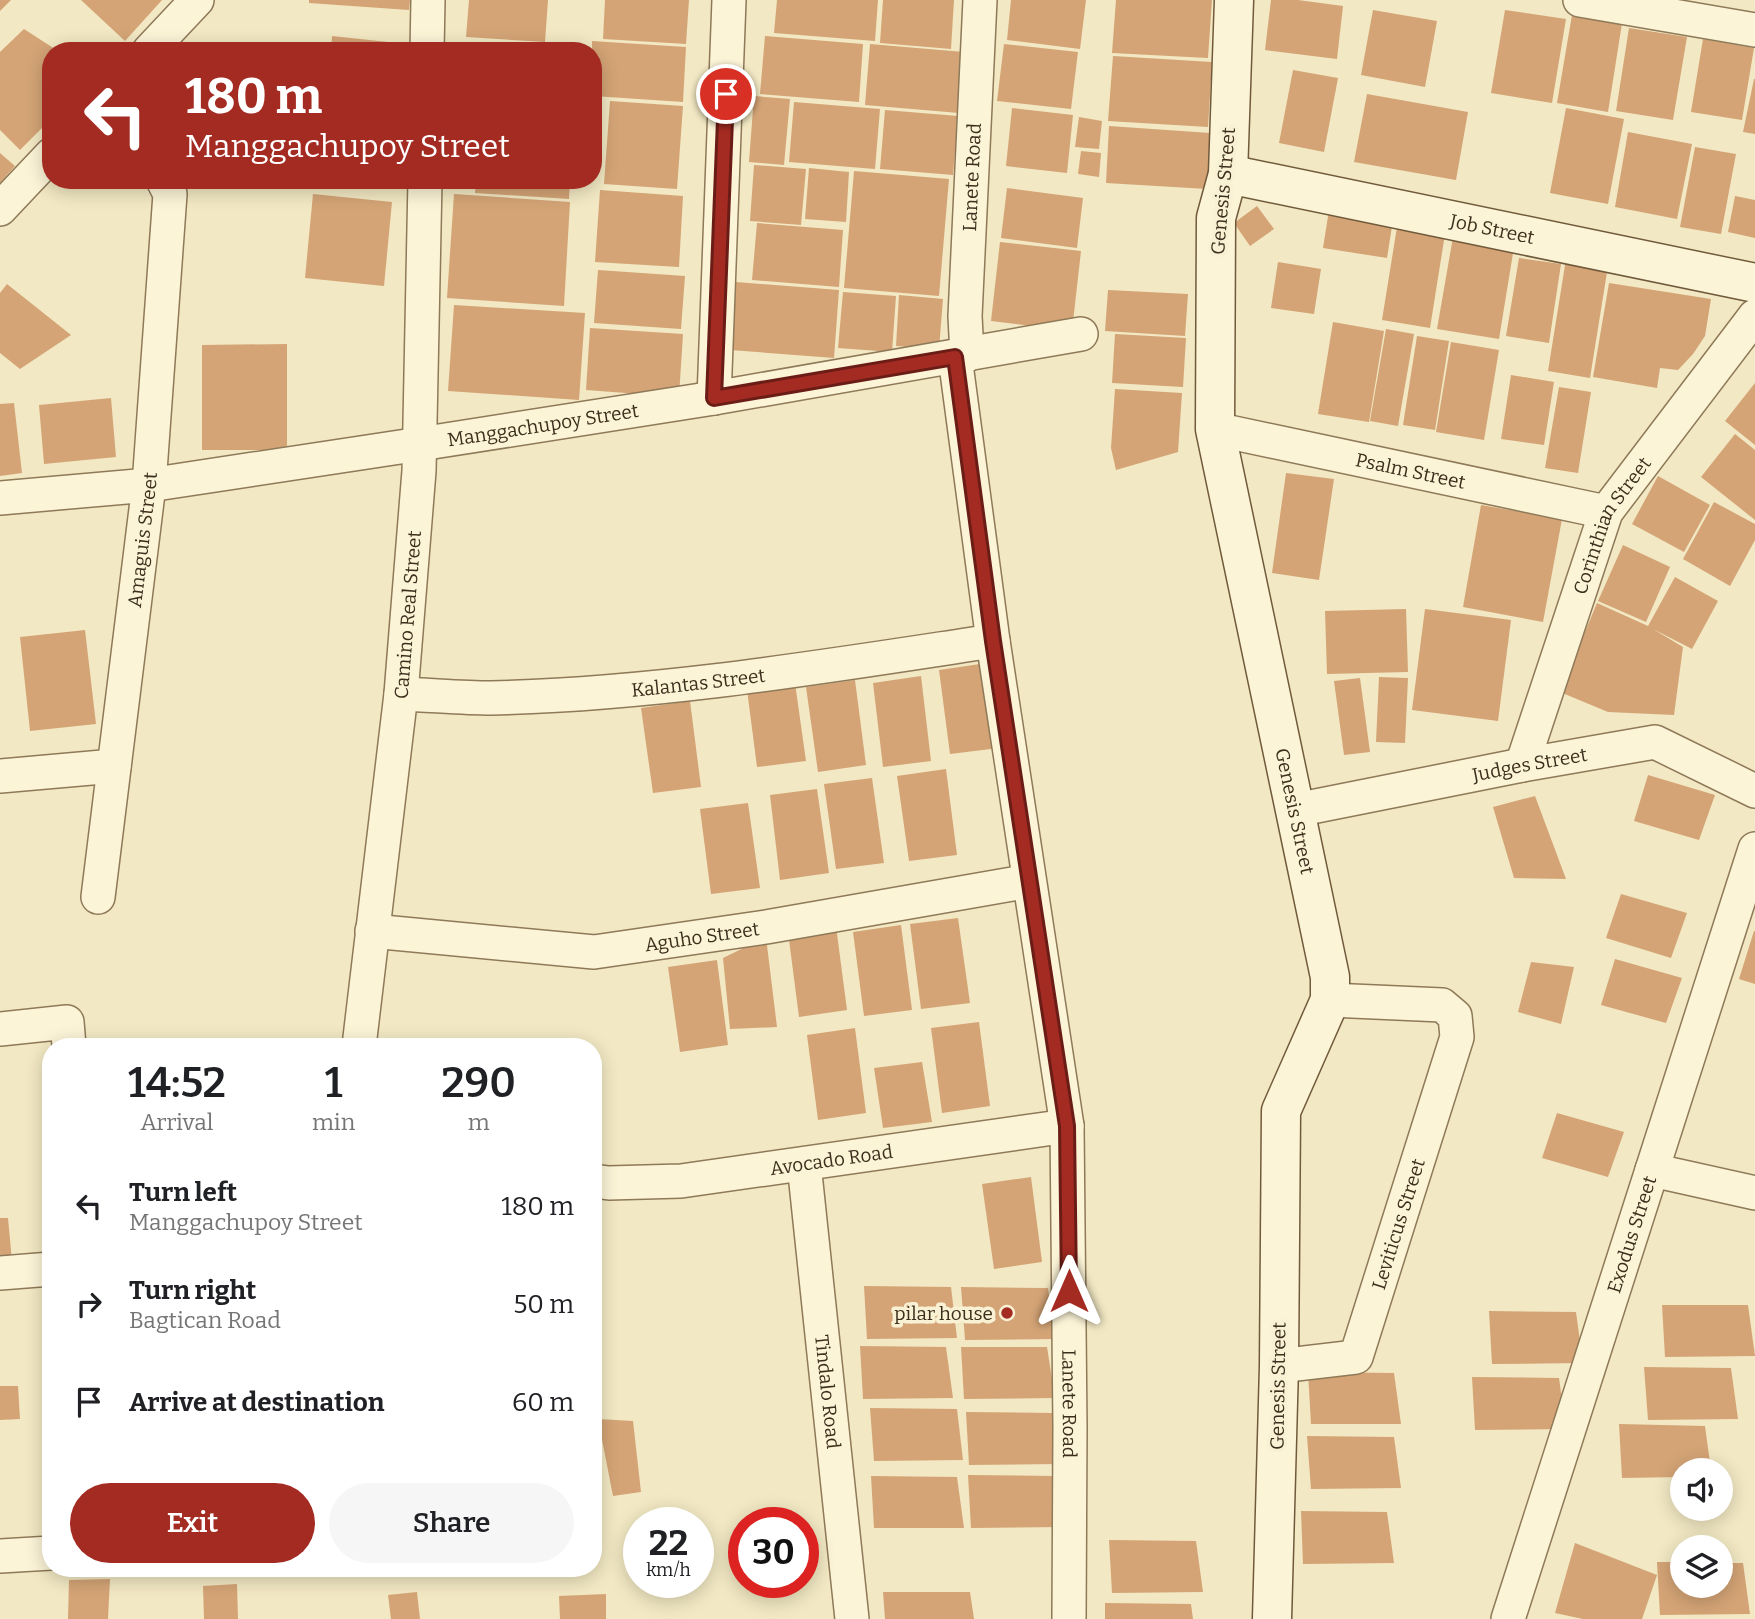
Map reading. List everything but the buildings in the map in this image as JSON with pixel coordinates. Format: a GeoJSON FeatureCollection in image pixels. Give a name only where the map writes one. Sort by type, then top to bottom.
{"type":"FeatureCollection","features":[{"type":"Feature","properties":{"kind":"street"},"geometry":{"type":"LineString","coordinates":[[157,42],[197,0]]}},
{"type":"Feature","properties":{"kind":"street"},"geometry":{"type":"LineString","coordinates":[[427,42],[428,0]]}},
{"type":"Feature","properties":{"kind":"street"},"geometry":{"type":"LineString","coordinates":[[714,398],[729,0]]}},
{"type":"Feature","properties":{"kind":"street","name":"Lanete Road"},"geometry":{"type":"LineString","coordinates":[[980,0],[961,356],[993,641],[1067,1126],[1069,1619]]}},
{"type":"Feature","properties":{"kind":"street","name":"Genesis Street"},"geometry":{"type":"LineString","coordinates":[[1234,0],[1228,174],[1216,218],[1215,429],[1296,810],[1329,978],[1330,1000],[1281,1111],[1279,1366],[1272,1619]]}},
{"type":"Feature","properties":{"kind":"street"},"geometry":{"type":"LineString","coordinates":[[1580,0],[1755,30]]}},
{"type":"Feature","properties":{"kind":"street"},"geometry":{"type":"LineString","coordinates":[[0,209],[42,165]]}},
{"type":"Feature","properties":{"kind":"street","name":"Job Street"},"geometry":{"type":"LineString","coordinates":[[1228,174],[1755,284]]}},
{"type":"Feature","properties":{"kind":"street","name":"Amaguis Street"},"geometry":{"type":"LineString","coordinates":[[98,897],[149,485],[170,194],[168,189]]}},
{"type":"Feature","properties":{"kind":"street","name":"Camino Real Street"},"geometry":{"type":"LineString","coordinates":[[360,1038],[401,694],[420,444],[425,189]]}},
{"type":"Feature","properties":{"kind":"street","name":"Corinthian Street"},"geometry":{"type":"LineString","coordinates":[[1522,765],[1606,512],[1755,316]]}},
{"type":"Feature","properties":{"kind":"street","name":"Manggachupoy Street"},"geometry":{"type":"LineString","coordinates":[[0,498],[149,485],[420,444],[714,398],[1081,334]]}},
{"type":"Feature","properties":{"kind":"street","name":"Psalm Street"},"geometry":{"type":"LineString","coordinates":[[1215,429],[1606,512]]}},
{"type":"Feature","properties":{"kind":"street","name":"Kalantas Street"},"geometry":{"type":"LineString","coordinates":[[401,694],[490,698],[620,690],[772,674],[993,641]]}},
{"type":"Feature","properties":{"kind":"street","name":"Judges Street"},"geometry":{"type":"LineString","coordinates":[[1296,810],[1522,765],[1655,742],[1755,791]]}},
{"type":"Feature","properties":{"kind":"street"},"geometry":{"type":"LineString","coordinates":[[0,776],[114,766]]}},
{"type":"Feature","properties":{"kind":"street","name":"Exodus Street"},"geometry":{"type":"LineString","coordinates":[[1508,1619],[1652,1170],[1744,918],[1755,849]]}},
{"type":"Feature","properties":{"kind":"street","name":"Aguho Street"},"geometry":{"type":"LineString","coordinates":[[372,931],[594,952],[766,928],[1029,881]]}},
{"type":"Feature","properties":{"kind":"street","name":"Leviticus Street"},"geometry":{"type":"LineString","coordinates":[[1279,1366],[1356,1357],[1457,1037],[1455,1016],[1442,1005],[1330,1000]]}},
{"type":"Feature","properties":{"kind":"street"},"geometry":{"type":"LineString","coordinates":[[0,1029],[68,1034]]}},
{"type":"Feature","properties":{"kind":"street","name":"Avocado Road"},"geometry":{"type":"LineString","coordinates":[[602,1182],[681,1181],[1067,1126]]}},
{"type":"Feature","properties":{"kind":"street","name":"Tindalo Road"},"geometry":{"type":"LineString","coordinates":[[804,1164],[852,1619]]}},
{"type":"Feature","properties":{"kind":"street"},"geometry":{"type":"LineString","coordinates":[[1652,1170],[1755,1192]]}},
{"type":"Feature","properties":{"kind":"street"},"geometry":{"type":"LineString","coordinates":[[0,1273],[42,1270]]}},
{"type":"Feature","properties":{"kind":"street"},"geometry":{"type":"LineString","coordinates":[[0,1556],[42,1554]]}},
{"type":"Feature","properties":{"kind":"place","name":"pilar house"},"geometry":{"type":"Point","coordinates":[1007,1313]}},
{"type":"Feature","properties":{"kind":"route"},"geometry":{"type":"LineString","coordinates":[[726,94],[714,398],[955,357],[993,641],[1067,1126],[1069,1291]]}}]}
